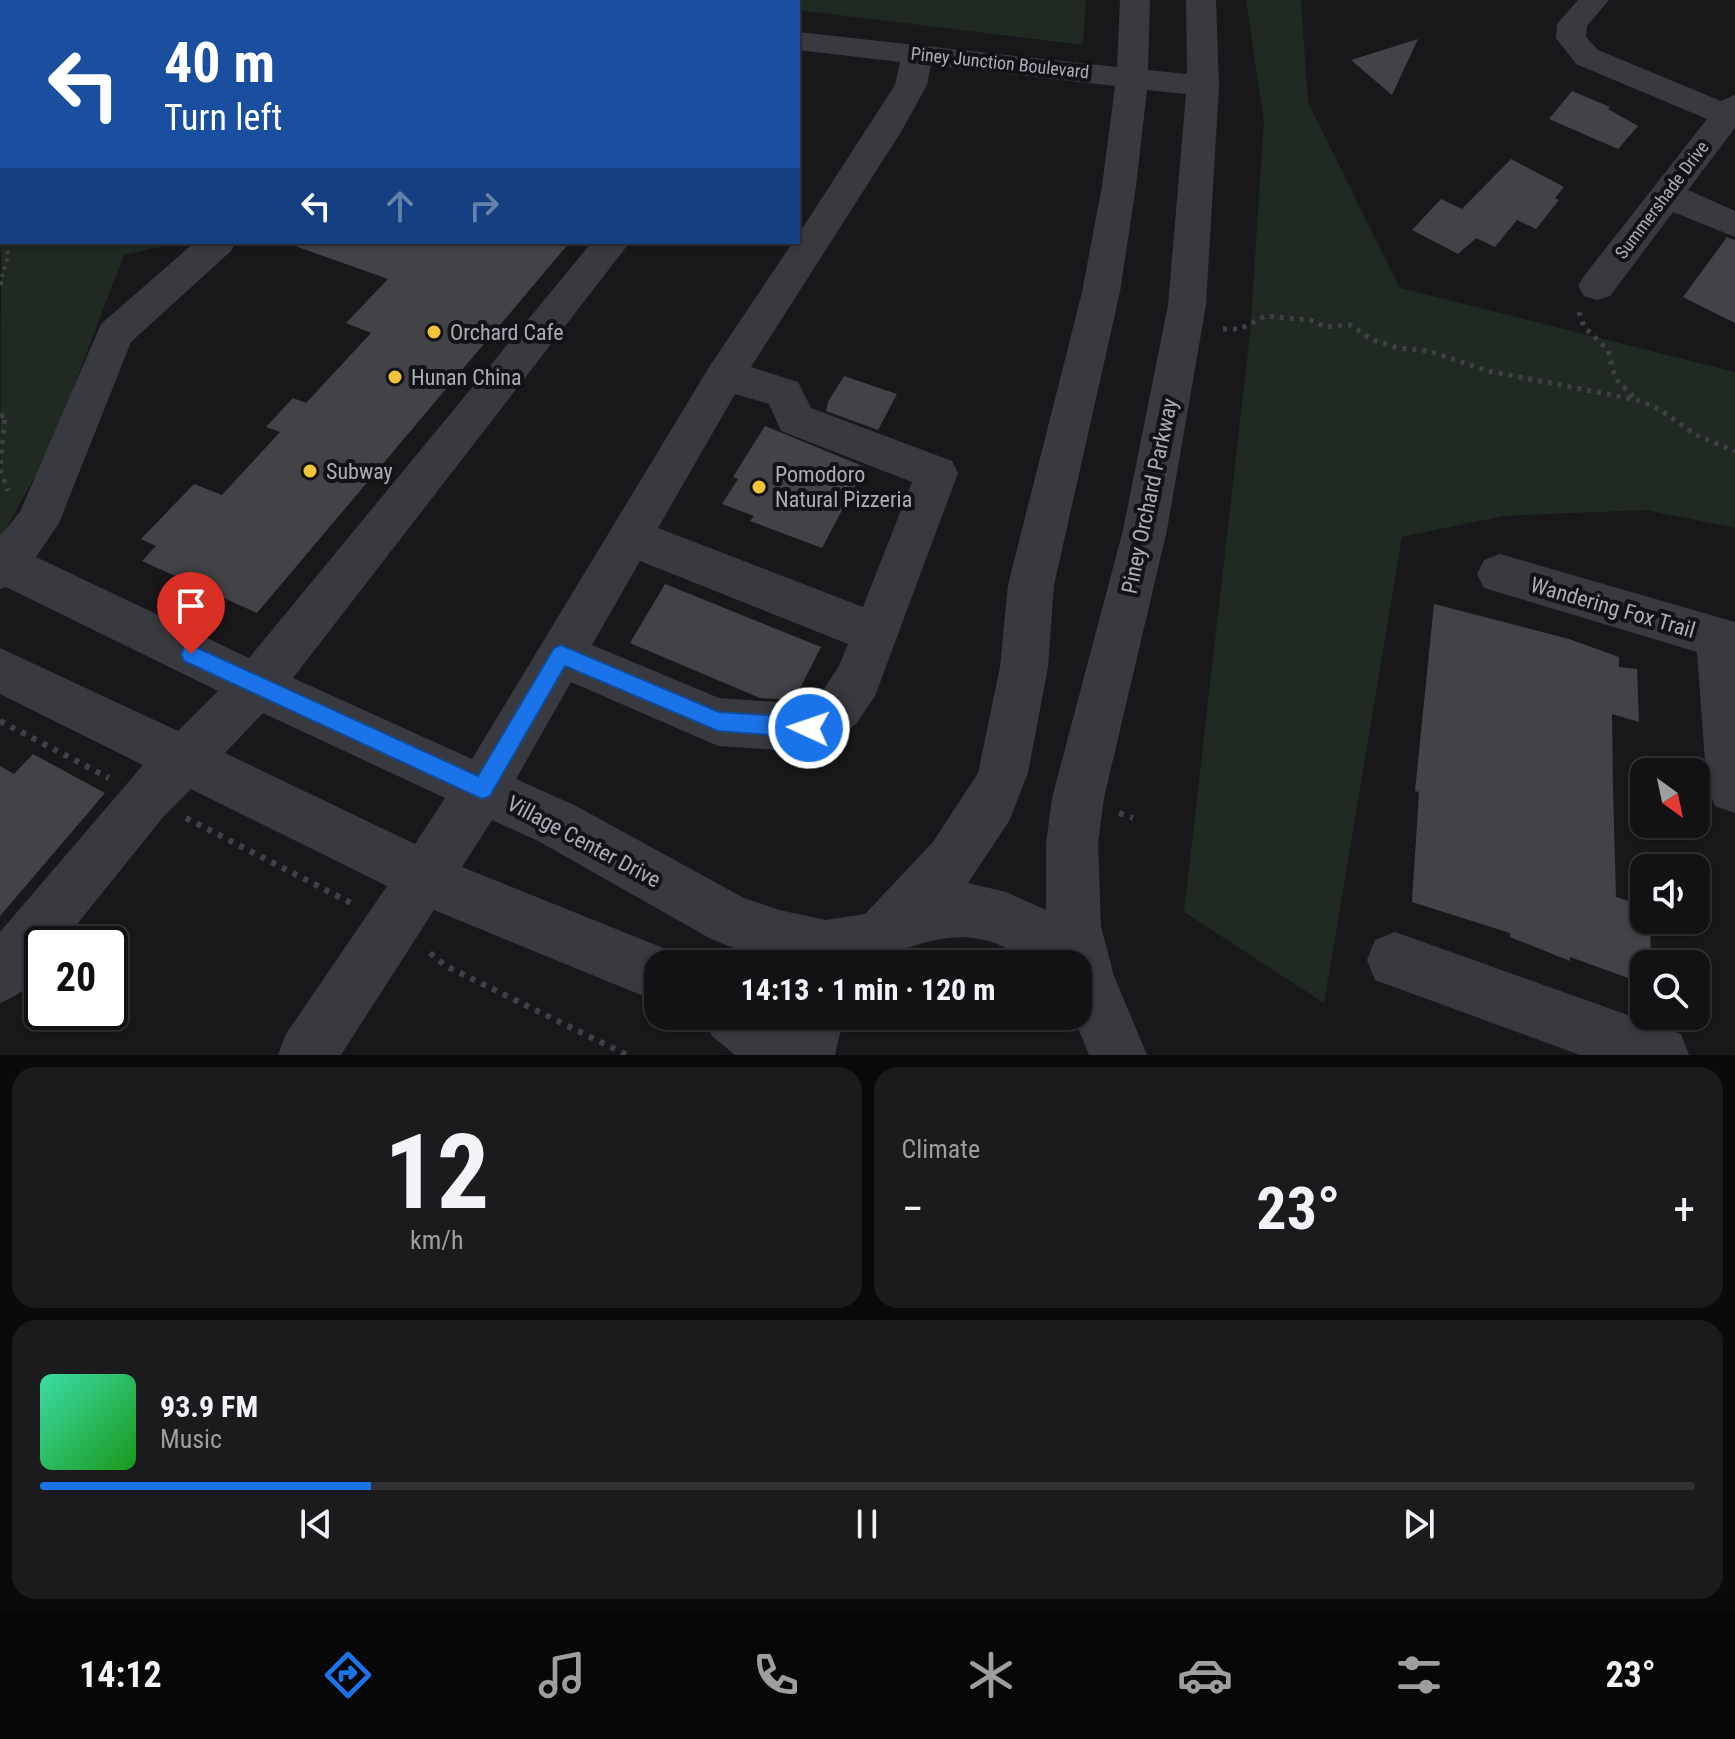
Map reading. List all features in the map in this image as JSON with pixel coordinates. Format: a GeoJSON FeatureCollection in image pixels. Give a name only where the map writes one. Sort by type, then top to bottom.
{"type":"FeatureCollection","features":[{"type":"Feature","properties":{"kind":"street"},"geometry":{"type":"LineString","coordinates":[[866,945],[952,861],[991,803],[1003,773],[1024,667],[1031,585],[1101,292],[1119,186],[1132,78],[1135,0]]}},
{"type":"Feature","properties":{"kind":"street","name":"Piney Orchard Parkway"},"geometry":{"type":"LineString","coordinates":[[1080,950],[1074,927],[1072,844],[1078,798],[1145,530],[1187,305],[1203,86],[1201,0]]}},
{"type":"Feature","properties":{"kind":"street","name":"Summershade Drive"},"geometry":{"type":"LineString","coordinates":[[1594,0],[1572,24],[1571,38],[1587,57],[1731,110],[1597,286]]}},
{"type":"Feature","properties":{"kind":"street","name":"Piney Junction Boulevard"},"geometry":{"type":"LineString","coordinates":[[800,41],[1203,86]]}},
{"type":"Feature","properties":{"kind":"street"},"geometry":{"type":"LineString","coordinates":[[307,1055],[482,789],[725,375],[884,132],[911,85],[917,54]]}},
{"type":"Feature","properties":{"kind":"street"},"geometry":{"type":"LineString","coordinates":[[1667,195],[1735,225]]}},
{"type":"Feature","properties":{"kind":"street"},"geometry":{"type":"LineString","coordinates":[[3,567],[37,523],[115,334],[216,244]]}},
{"type":"Feature","properties":{"kind":"street"},"geometry":{"type":"LineString","coordinates":[[0,975],[146,798],[257,686],[610,244]]}},
{"type":"Feature","properties":{"kind":"street"},"geometry":{"type":"LineString","coordinates":[[561,654],[718,722],[809,728],[839,708],[858,680],[937,473],[796,419],[784,393],[725,375]]}},
{"type":"Feature","properties":{"kind":"street"},"geometry":{"type":"LineString","coordinates":[[630,537],[876,633]]}},
{"type":"Feature","properties":{"kind":"street","name":"Village Center Drive"},"geometry":{"type":"LineString","coordinates":[[3,567],[558,824],[730,920],[779,938],[826,948],[866,945]]}},
{"type":"Feature","properties":{"kind":"street","name":"Wandering Fox Trail"},"geometry":{"type":"LineString","coordinates":[[1500,574],[1719,637],[1734,795]]}},
{"type":"Feature","properties":{"kind":"street"},"geometry":{"type":"LineString","coordinates":[[0,670],[479,903],[644,968]]}},
{"type":"Feature","properties":{"kind":"street"},"geometry":{"type":"LineString","coordinates":[[866,945],[930,912],[976,911],[1020,924],[1057,950]]}},
{"type":"Feature","properties":{"kind":"street"},"geometry":{"type":"LineString","coordinates":[[1395,960],[1660,1055]]}},
{"type":"Feature","properties":{"kind":"street"},"geometry":{"type":"LineString","coordinates":[[1092,997],[1146,1055]]}},
{"type":"Feature","properties":{"kind":"street"},"geometry":{"type":"LineString","coordinates":[[750,1030],[771,1055]]}},
{"type":"Feature","properties":{"kind":"street"},"geometry":{"type":"LineString","coordinates":[[806,1055],[812,1030]]}},
{"type":"Feature","properties":{"kind":"path"},"geometry":{"type":"LineString","coordinates":[[0,285],[8,256],[7,244]]}},
{"type":"Feature","properties":{"kind":"path"},"geometry":{"type":"LineString","coordinates":[[1597,286],[1578,313],[1584,327],[1608,350],[1610,373],[1618,385],[1638,400]]}},
{"type":"Feature","properties":{"kind":"path"},"geometry":{"type":"LineString","coordinates":[[1223,329],[1240,329],[1265,316],[1310,320],[1326,327],[1350,325],[1373,340],[1398,348],[1429,351],[1488,371],[1638,400],[1659,409],[1696,435],[1735,451]]}},
{"type":"Feature","properties":{"kind":"path"},"geometry":{"type":"LineString","coordinates":[[0,416],[5,415],[0,469],[10,494]]}},
{"type":"Feature","properties":{"kind":"path"},"geometry":{"type":"LineString","coordinates":[[0,721],[110,779]]}},
{"type":"Feature","properties":{"kind":"path"},"geometry":{"type":"LineString","coordinates":[[174,812],[351,903]]}},
{"type":"Feature","properties":{"kind":"path"},"geometry":{"type":"LineString","coordinates":[[420,945],[446,966],[627,1055]]}},
{"type":"Feature","properties":{"kind":"shaded area"},"geometry":{"type":"Polygon","coordinates":[[[800,0],[1086,0],[1083,45],[800,10],[800,0]]]}},
{"type":"Feature","properties":{"kind":"shaded area"},"geometry":{"type":"Polygon","coordinates":[[[1246,0],[1301,0],[1308,103],[1400,288],[1735,372],[1735,528],[1646,510],[1503,516],[1402,537],[1324,1003],[1184,912],[1250,334],[1264,122],[1246,0]]]}},
{"type":"Feature","properties":{"kind":"shaded area"},"geometry":{"type":"Polygon","coordinates":[[[1,244],[173,244],[124,255],[49,451],[0,540],[1,244]]]}},
{"type":"Feature","properties":{"kind":"building"},"geometry":{"type":"Polygon","coordinates":[[[1418,39],[1392,95],[1351,60],[1418,39]]]}},
{"type":"Feature","properties":{"kind":"building"},"geometry":{"type":"Polygon","coordinates":[[[1572,91],[1610,107],[1608,109],[1638,126],[1618,149],[1549,119],[1572,91]]]}},
{"type":"Feature","properties":{"kind":"building"},"geometry":{"type":"Polygon","coordinates":[[[1511,159],[1564,187],[1555,198],[1559,200],[1536,229],[1517,220],[1495,247],[1476,238],[1458,254],[1412,230],[1441,199],[1462,209],[1511,159]]]}},
{"type":"Feature","properties":{"kind":"building"},"geometry":{"type":"Polygon","coordinates":[[[1727,237],[1735,240],[1735,323],[1683,297],[1727,237]]]}},
{"type":"Feature","properties":{"kind":"building"},"geometry":{"type":"Polygon","coordinates":[[[568,244],[257,613],[142,561],[156,546],[141,539],[194,484],[222,495],[280,432],[266,427],[293,398],[306,403],[371,333],[346,323],[388,279],[295,246],[568,244]]]}},
{"type":"Feature","properties":{"kind":"building"},"geometry":{"type":"Polygon","coordinates":[[[844,376],[897,394],[878,430],[826,411],[844,376]]]}},
{"type":"Feature","properties":{"kind":"building"},"geometry":{"type":"Polygon","coordinates":[[[765,426],[865,467],[822,548],[750,521],[754,516],[722,504],[738,479],[733,477],[765,426]]]}},
{"type":"Feature","properties":{"kind":"building"},"geometry":{"type":"Polygon","coordinates":[[[665,584],[821,647],[794,700],[760,698],[630,643],[665,584]]]}},
{"type":"Feature","properties":{"kind":"building"},"geometry":{"type":"Polygon","coordinates":[[[1434,604],[1569,639],[1619,657],[1619,667],[1637,669],[1639,722],[1612,714],[1616,897],[1630,902],[1630,934],[1650,934],[1651,950],[1630,950],[1630,979],[1570,957],[1570,961],[1510,937],[1510,933],[1412,902],[1419,792],[1415,791],[1434,604]]]}},
{"type":"Feature","properties":{"kind":"building"},"geometry":{"type":"Polygon","coordinates":[[[33,754],[105,793],[0,916],[0,766],[14,774],[33,754]]]}},
{"type":"Feature","properties":{"kind":"place","name":"Orchard Cafe"},"geometry":{"type":"Point","coordinates":[434,332]}},
{"type":"Feature","properties":{"kind":"place","name":"Hunan China"},"geometry":{"type":"Point","coordinates":[395,377]}},
{"type":"Feature","properties":{"kind":"place","name":"Subway"},"geometry":{"type":"Point","coordinates":[310,471]}},
{"type":"Feature","properties":{"kind":"place","name":"Pomodoro Natural Pizzeria"},"geometry":{"type":"Point","coordinates":[759,487]}},
{"type":"Feature","properties":{"kind":"route"},"geometry":{"type":"LineString","coordinates":[[191,654],[482,789],[561,654],[718,722],[809,728]]}}]}
